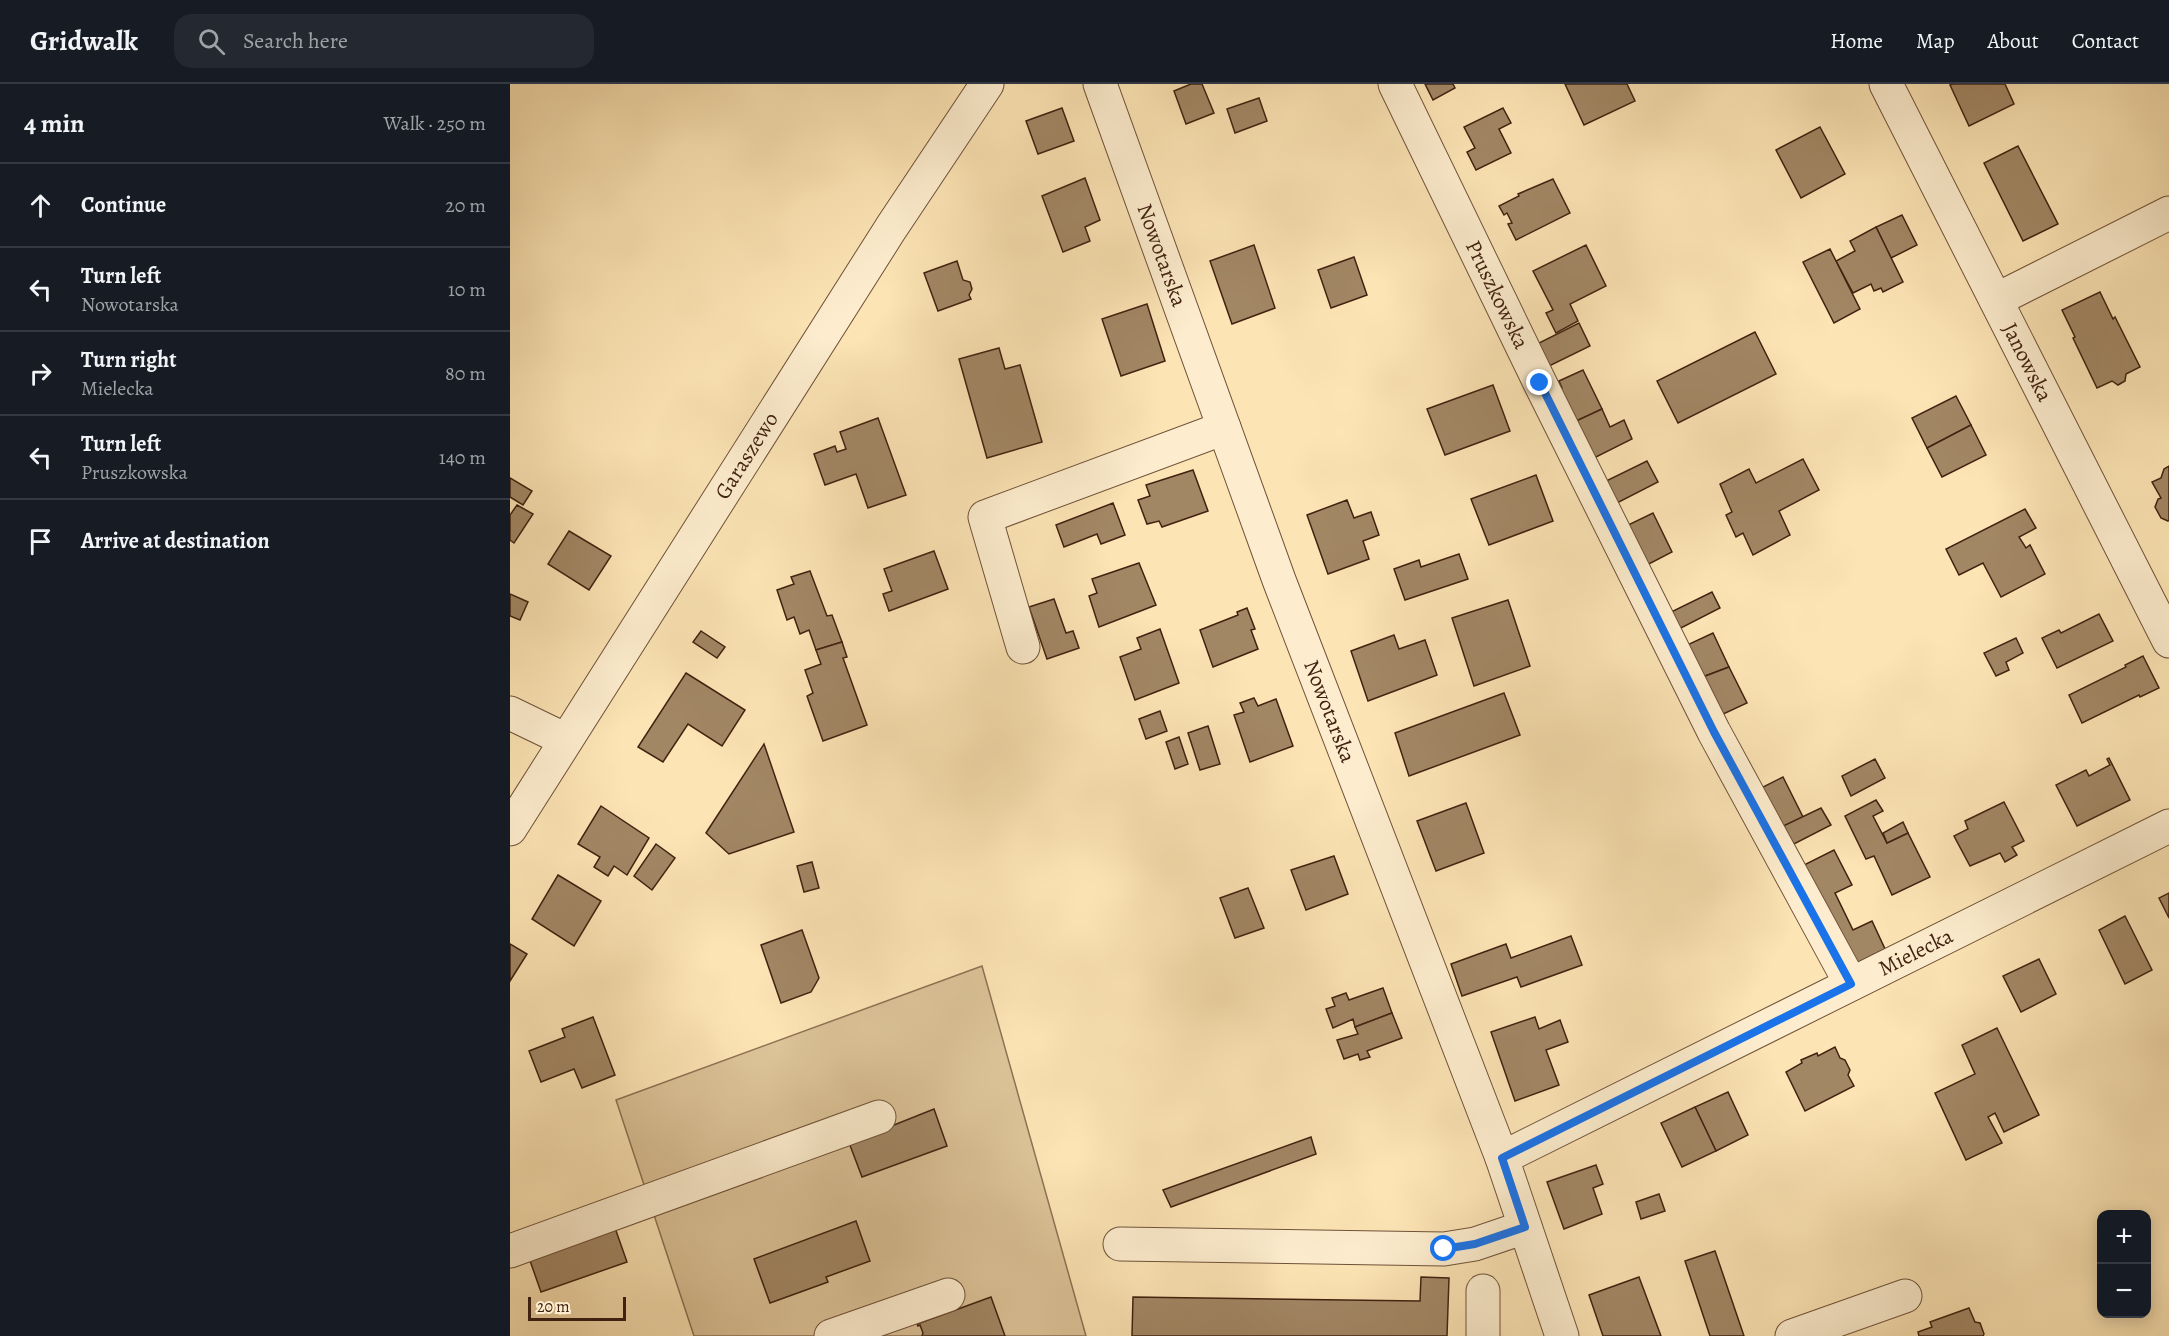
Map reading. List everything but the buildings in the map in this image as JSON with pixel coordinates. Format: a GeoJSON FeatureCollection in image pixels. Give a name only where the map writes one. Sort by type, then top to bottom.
{"type":"FeatureCollection","features":[{"type":"Feature","properties":{"kind":"street","name":"Garaszewo"},"geometry":{"type":"LineString","coordinates":[[510,829],[891,228],[987,84]]}},
{"type":"Feature","properties":{"kind":"street","name":"Nowotarska"},"geometry":{"type":"LineString","coordinates":[[1100,84],[1279,580],[1502,1158],[1562,1336]]}},
{"type":"Feature","properties":{"kind":"street","name":"Pruszkowska"},"geometry":{"type":"LineString","coordinates":[[1395,84],[1524,352],[1708,721],[1851,984]]}},
{"type":"Feature","properties":{"kind":"street","name":"Janowska"},"geometry":{"type":"LineString","coordinates":[[1886,84],[2169,641]]}},
{"type":"Feature","properties":{"kind":"street"},"geometry":{"type":"LineString","coordinates":[[1996,300],[2169,213]]}},
{"type":"Feature","properties":{"kind":"street"},"geometry":{"type":"LineString","coordinates":[[1023,646],[985,517],[1224,428]]}},
{"type":"Feature","properties":{"kind":"street"},"geometry":{"type":"LineString","coordinates":[[510,713],[566,740]]}},
{"type":"Feature","properties":{"kind":"street","name":"Mielecka"},"geometry":{"type":"LineString","coordinates":[[1502,1158],[2169,826]]}},
{"type":"Feature","properties":{"kind":"street"},"geometry":{"type":"LineString","coordinates":[[510,1251],[879,1117]]}},
{"type":"Feature","properties":{"kind":"street"},"geometry":{"type":"LineString","coordinates":[[1120,1244],[1444,1249],[1475,1244],[1525,1227]]}},
{"type":"Feature","properties":{"kind":"street"},"geometry":{"type":"LineString","coordinates":[[1483,1291],[1483,1336]]}},
{"type":"Feature","properties":{"kind":"street"},"geometry":{"type":"LineString","coordinates":[[831,1336],[948,1295]]}},
{"type":"Feature","properties":{"kind":"street"},"geometry":{"type":"LineString","coordinates":[[1792,1336],[1905,1296]]}},
{"type":"Feature","properties":{"kind":"shaded area"},"geometry":{"type":"Polygon","coordinates":[[[982,966],[1086,1336],[694,1336],[616,1100],[982,966]]]}},
{"type":"Feature","properties":{"kind":"route"},"geometry":{"type":"LineString","coordinates":[[1444,1249],[1475,1244],[1525,1227],[1502,1158],[1851,984],[1714,732],[1540,383]]}}]}
